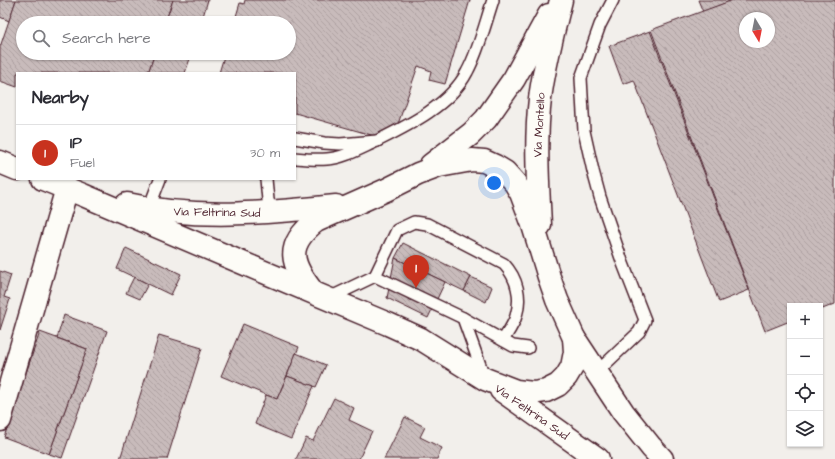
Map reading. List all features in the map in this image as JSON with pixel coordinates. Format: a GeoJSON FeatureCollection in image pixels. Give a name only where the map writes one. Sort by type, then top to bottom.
{"type":"FeatureCollection","features":[{"type":"Feature","properties":{"kind":"main road"},"geometry":{"type":"LineString","coordinates":[[418,174],[471,134],[486,119],[514,79],[558,0]]}},
{"type":"Feature","properties":{"kind":"main road","name":"Via Montello"},"geometry":{"type":"LineString","coordinates":[[542,252],[537,174],[538,116],[544,69],[561,0]]}},
{"type":"Feature","properties":{"kind":"main road"},"geometry":{"type":"LineString","coordinates":[[321,295],[302,278],[297,269],[294,250],[301,235],[316,221],[418,174],[439,166],[472,160],[484,161],[495,166],[505,172],[515,182],[521,193],[557,300],[574,338],[651,455]]}},
{"type":"Feature","properties":{"kind":"main road"},"geometry":{"type":"LineString","coordinates":[[0,162],[16,169]]}},
{"type":"Feature","properties":{"kind":"main road","name":"Via Feltrina Sud"},"geometry":{"type":"LineString","coordinates":[[46,180],[321,295],[421,340],[485,380],[598,459]]}},
{"type":"Feature","properties":{"kind":"main road"},"geometry":{"type":"LineString","coordinates":[[0,420],[75,191]]}},
{"type":"Feature","properties":{"kind":"main road","name":"Via Feltrina Sud"},"geometry":{"type":"LineString","coordinates":[[75,191],[134,206],[166,212],[218,214],[273,212],[351,205]]}},
{"type":"Feature","properties":{"kind":"main road"},"geometry":{"type":"LineString","coordinates":[[485,380],[516,391],[533,393],[546,391],[558,385],[566,377],[572,367],[575,352],[574,338]]}},
{"type":"Feature","properties":{"kind":"lane"},"geometry":{"type":"LineString","coordinates":[[296,158],[313,160],[341,156],[378,141],[405,127],[444,100],[466,74],[473,59],[493,0]]}},
{"type":"Feature","properties":{"kind":"lane"},"geometry":{"type":"LineString","coordinates":[[597,372],[639,332],[645,320],[622,261],[600,197],[584,131],[581,78],[600,25],[613,0]]}},
{"type":"Feature","properties":{"kind":"lane"},"geometry":{"type":"LineString","coordinates":[[296,138],[340,144],[378,141]]}},
{"type":"Feature","properties":{"kind":"lane"},"geometry":{"type":"LineString","coordinates":[[149,208],[160,180]]}},
{"type":"Feature","properties":{"kind":"lane"},"geometry":{"type":"LineString","coordinates":[[266,180],[268,200],[273,212]]}},
{"type":"Feature","properties":{"kind":"lane"},"geometry":{"type":"LineString","coordinates":[[375,276],[397,230],[414,222],[427,224],[504,264],[510,270],[520,296],[516,316],[503,340]]}},
{"type":"Feature","properties":{"kind":"lane"},"geometry":{"type":"LineString","coordinates":[[321,295],[375,276],[463,318],[513,346],[528,348]]}},
{"type":"Feature","properties":{"kind":"lane"},"geometry":{"type":"LineString","coordinates":[[463,318],[485,380]]}},
{"type":"Feature","properties":{"kind":"building"},"geometry":{"type":"Polygon","coordinates":[[[0,0],[16,0],[9,21],[0,17],[0,0]]]}},
{"type":"Feature","properties":{"kind":"building"},"geometry":{"type":"Polygon","coordinates":[[[16,0],[173,0],[167,16],[16,16],[16,60],[153,60],[148,72],[16,72],[16,87],[0,81],[0,47],[16,0]]]}},
{"type":"Feature","properties":{"kind":"building"},"geometry":{"type":"Polygon","coordinates":[[[173,0],[208,0],[203,16],[167,16],[173,0]]]}},
{"type":"Feature","properties":{"kind":"building"},"geometry":{"type":"Polygon","coordinates":[[[245,0],[470,0],[445,84],[429,80],[431,71],[418,66],[398,124],[375,136],[296,113],[296,72],[219,72],[223,60],[296,60],[296,16],[236,16],[240,3],[244,4],[245,0]]]}},
{"type":"Feature","properties":{"kind":"building"},"geometry":{"type":"Polygon","coordinates":[[[698,0],[733,0],[703,12],[698,0]]]}},
{"type":"Feature","properties":{"kind":"building"},"geometry":{"type":"Polygon","coordinates":[[[733,0],[835,0],[835,304],[823,309],[823,303],[787,303],[787,322],[765,331],[651,30],[733,0]]]}},
{"type":"Feature","properties":{"kind":"building"},"geometry":{"type":"Polygon","coordinates":[[[650,31],[749,290],[719,302],[634,80],[623,84],[609,46],[650,31]]]}},
{"type":"Feature","properties":{"kind":"building"},"geometry":{"type":"Polygon","coordinates":[[[153,60],[190,60],[185,72],[148,72],[153,60]]]}},
{"type":"Feature","properties":{"kind":"building"},"geometry":{"type":"Polygon","coordinates":[[[403,243],[471,277],[464,291],[395,258],[403,243]]]}},
{"type":"Feature","properties":{"kind":"building"},"geometry":{"type":"Polygon","coordinates":[[[126,248],[181,274],[171,295],[117,269],[126,248]]]}},
{"type":"Feature","properties":{"kind":"building"},"geometry":{"type":"Polygon","coordinates":[[[395,258],[445,282],[428,318],[387,298],[395,258]]]}},
{"type":"Feature","properties":{"kind":"building"},"geometry":{"type":"Polygon","coordinates":[[[0,271],[11,275],[4,297],[10,299],[0,330],[0,271]]]}},
{"type":"Feature","properties":{"kind":"building"},"geometry":{"type":"Polygon","coordinates":[[[134,277],[148,284],[140,299],[126,293],[134,277]]]}},
{"type":"Feature","properties":{"kind":"building"},"geometry":{"type":"Polygon","coordinates":[[[471,277],[492,287],[486,302],[464,291],[471,277]]]}},
{"type":"Feature","properties":{"kind":"building"},"geometry":{"type":"Polygon","coordinates":[[[64,315],[107,331],[62,458],[49,454],[87,349],[57,338],[64,315]]]}},
{"type":"Feature","properties":{"kind":"building"},"geometry":{"type":"Polygon","coordinates":[[[243,324],[299,347],[277,399],[221,376],[243,324]]]}},
{"type":"Feature","properties":{"kind":"building"},"geometry":{"type":"Polygon","coordinates":[[[40,332],[87,349],[49,454],[4,437],[40,332]]]}},
{"type":"Feature","properties":{"kind":"building"},"geometry":{"type":"Polygon","coordinates":[[[159,335],[202,348],[167,459],[120,459],[159,335]]]}},
{"type":"Feature","properties":{"kind":"building"},"geometry":{"type":"Polygon","coordinates":[[[296,353],[326,365],[316,387],[287,376],[296,353]]]}},
{"type":"Feature","properties":{"kind":"building"},"geometry":{"type":"Polygon","coordinates":[[[287,376],[314,386],[291,439],[255,424],[266,395],[277,399],[287,376]]]}},
{"type":"Feature","properties":{"kind":"building"},"geometry":{"type":"Polygon","coordinates":[[[334,398],[354,408],[349,420],[372,431],[359,459],[296,459],[306,438],[313,441],[334,398]]]}},
{"type":"Feature","properties":{"kind":"building"},"geometry":{"type":"Polygon","coordinates":[[[405,417],[425,427],[420,437],[442,448],[437,459],[384,459],[405,417]]]}},
{"type":"Feature","properties":{"kind":"place","name":"IP"},"geometry":{"type":"Point","coordinates":[416,288]}}]}
